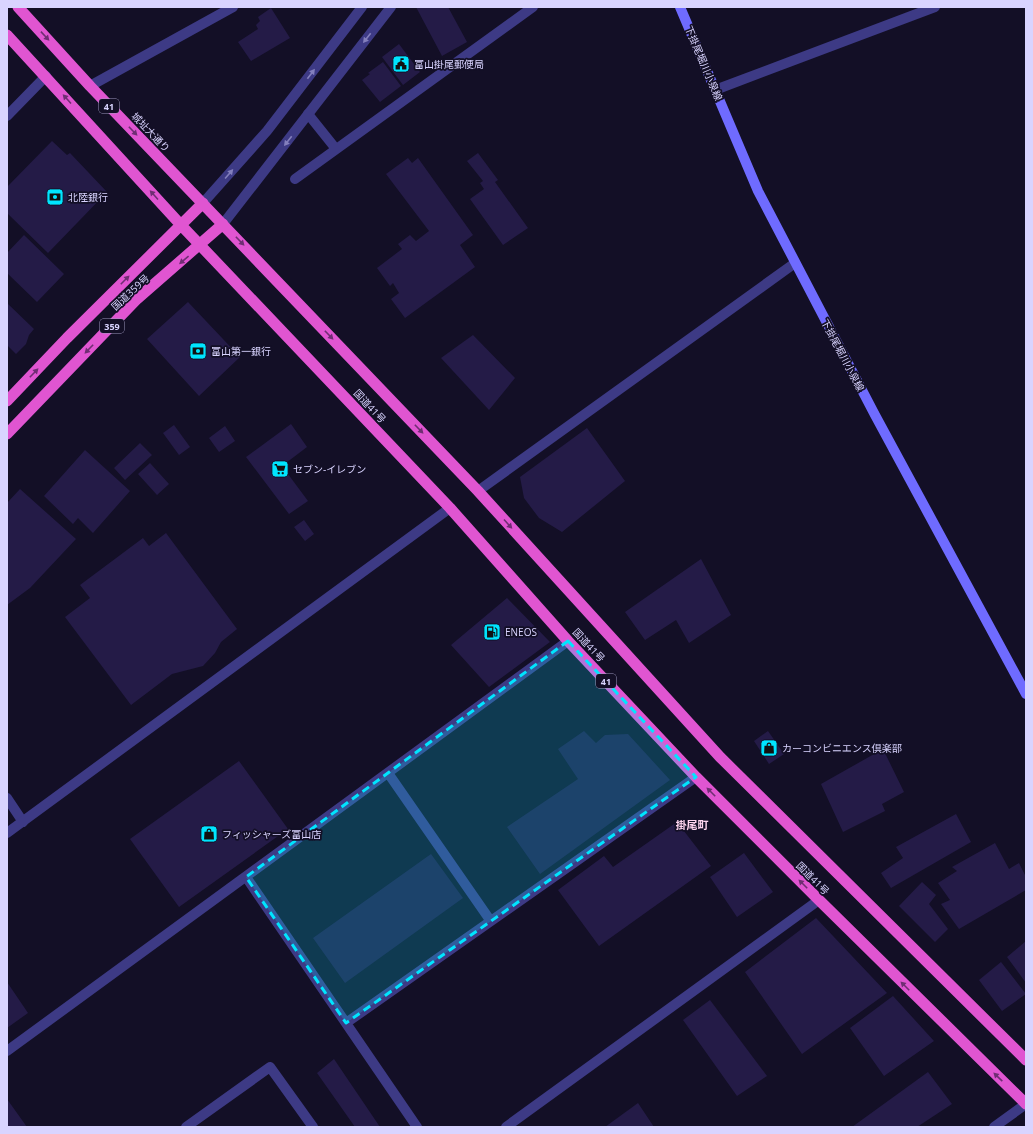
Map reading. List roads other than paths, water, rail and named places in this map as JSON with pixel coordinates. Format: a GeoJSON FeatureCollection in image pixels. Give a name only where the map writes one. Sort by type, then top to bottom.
{"type":"FeatureCollection","features":[{"type":"Feature","properties":{"kind":"highway","name":"城址大通り"},"geometry":{"type":"LineString","coordinates":[[18,7],[90,86],[203,203]]}},
{"type":"Feature","properties":{"kind":"highway","name":"41"},"geometry":{"type":"LineString","coordinates":[[7,35],[180,224]]}},
{"type":"Feature","properties":{"kind":"highway","name":"国道41号"},"geometry":{"type":"LineString","coordinates":[[203,203],[478,491],[720,757],[1026,1060]]}},
{"type":"Feature","properties":{"kind":"highway","name":"国道359号"},"geometry":{"type":"LineString","coordinates":[[7,401],[180,224],[203,203]]}},
{"type":"Feature","properties":{"kind":"highway","name":"国道41号"},"geometry":{"type":"LineString","coordinates":[[180,224],[450,508],[568,641],[696,777],[1026,1104]]}},
{"type":"Feature","properties":{"kind":"highway","name":"国道359号"},"geometry":{"type":"LineString","coordinates":[[7,434],[137,299],[201,245],[223,224]]}},
{"type":"Feature","properties":{"kind":"main road","name":"下掛尾堀川小泉線"},"geometry":{"type":"LineString","coordinates":[[680,7],[758,191],[875,415],[1026,694]]}},
{"type":"Feature","properties":{"kind":"street"},"geometry":{"type":"LineString","coordinates":[[90,86],[233,7]]}},
{"type":"Feature","properties":{"kind":"street"},"geometry":{"type":"LineString","coordinates":[[203,203],[267,131],[362,7]]}},
{"type":"Feature","properties":{"kind":"street"},"geometry":{"type":"LineString","coordinates":[[223,224],[391,7]]}},
{"type":"Feature","properties":{"kind":"street"},"geometry":{"type":"LineString","coordinates":[[295,178],[532,7]]}},
{"type":"Feature","properties":{"kind":"street"},"geometry":{"type":"LineString","coordinates":[[715,90],[935,7]]}},
{"type":"Feature","properties":{"kind":"street"},"geometry":{"type":"LineString","coordinates":[[7,116],[46,76]]}},
{"type":"Feature","properties":{"kind":"street"},"geometry":{"type":"LineString","coordinates":[[308,114],[336,149]]}},
{"type":"Feature","properties":{"kind":"street"},"geometry":{"type":"LineString","coordinates":[[478,491],[795,263]]}},
{"type":"Feature","properties":{"kind":"street"},"geometry":{"type":"LineString","coordinates":[[7,833],[450,508]]}},
{"type":"Feature","properties":{"kind":"street"},"geometry":{"type":"LineString","coordinates":[[7,1051],[568,641]]}},
{"type":"Feature","properties":{"kind":"street"},"geometry":{"type":"LineString","coordinates":[[388,773],[490,920]]}},
{"type":"Feature","properties":{"kind":"street"},"geometry":{"type":"LineString","coordinates":[[346,1023],[490,920],[696,777]]}},
{"type":"Feature","properties":{"kind":"street"},"geometry":{"type":"LineString","coordinates":[[7,798],[22,822]]}},
{"type":"Feature","properties":{"kind":"street"},"geometry":{"type":"LineString","coordinates":[[246,877],[417,1127]]}},
{"type":"Feature","properties":{"kind":"street"},"geometry":{"type":"LineString","coordinates":[[506,1127],[819,900]]}},
{"type":"Feature","properties":{"kind":"street"},"geometry":{"type":"LineString","coordinates":[[186,1127],[270,1067],[313,1127]]}},
{"type":"Feature","properties":{"kind":"street"},"geometry":{"type":"LineString","coordinates":[[994,1127],[1026,1104]]}},
{"type":"Feature","properties":{"kind":"place","name":"富山掛尾郵便局"},"geometry":{"type":"Point","coordinates":[401,64]}},
{"type":"Feature","properties":{"kind":"place","name":"北陸銀行"},"geometry":{"type":"Point","coordinates":[55,197]}},
{"type":"Feature","properties":{"kind":"place","name":"富山第一銀行"},"geometry":{"type":"Point","coordinates":[198,351]}},
{"type":"Feature","properties":{"kind":"place","name":"セブン-イレブン"},"geometry":{"type":"Point","coordinates":[280,469]}},
{"type":"Feature","properties":{"kind":"place","name":"ENEOS"},"geometry":{"type":"Point","coordinates":[492,632]}},
{"type":"Feature","properties":{"kind":"place","name":"カーコンビニエンス倶楽部"},"geometry":{"type":"Point","coordinates":[769,748]}},
{"type":"Feature","properties":{"kind":"place","name":"フィッシャーズ富山店"},"geometry":{"type":"Point","coordinates":[209,834]}},
{"type":"Feature","properties":{"kind":"district","name":"掛尾町"},"geometry":{"type":"Point","coordinates":[692,824]}}]}
